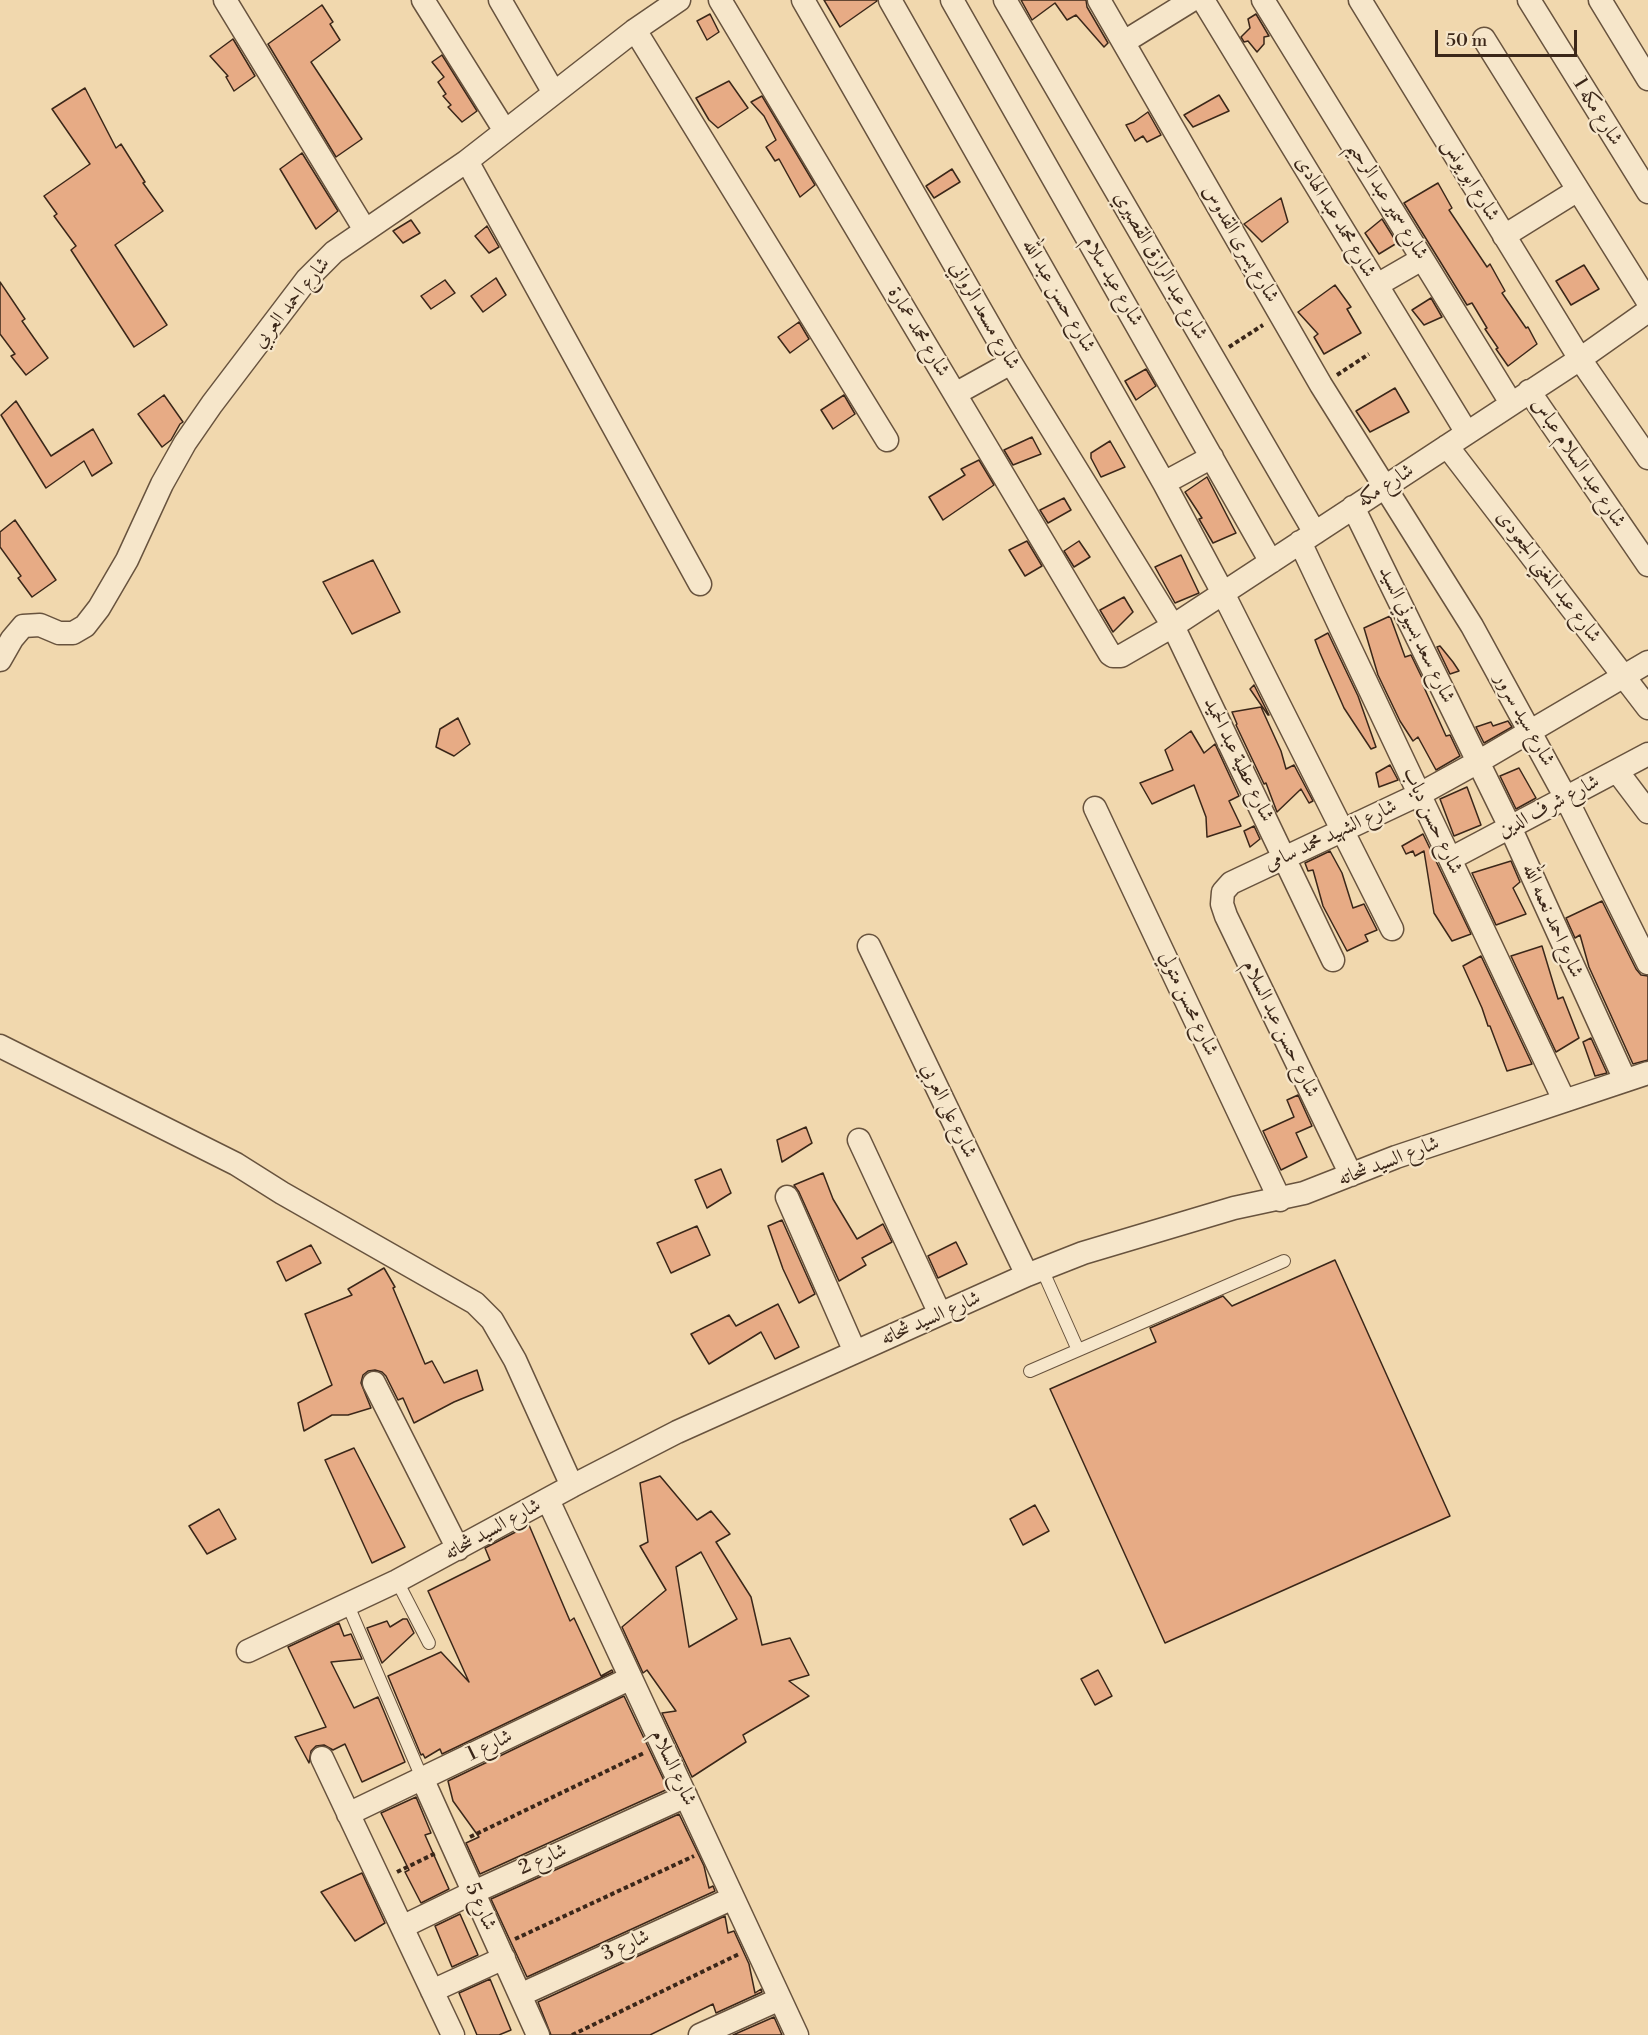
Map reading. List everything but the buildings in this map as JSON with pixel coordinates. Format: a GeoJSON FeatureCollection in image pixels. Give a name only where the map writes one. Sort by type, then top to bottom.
{"type":"FeatureCollection","features":[{"type":"Feature","properties":{"kind":"street"},"geometry":{"type":"LineString","coordinates":[[225,0],[365,230]]}},
{"type":"Feature","properties":{"kind":"street"},"geometry":{"type":"LineString","coordinates":[[423,0],[506,131]]}},
{"type":"Feature","properties":{"kind":"street"},"geometry":{"type":"LineString","coordinates":[[500,0],[554,93]]}},
{"type":"Feature","properties":{"kind":"street","name":"شارع احمد العربي"},"geometry":{"type":"LineString","coordinates":[[0,660],[12,639],[23,626],[40,625],[58,633],[72,633],[85,626],[99,608],[127,560],[162,484],[185,443],[307,279],[334,252],[466,161],[635,30],[679,0]]}},
{"type":"Feature","properties":{"kind":"street","name":"شارع محمد عمارة"},"geometry":{"type":"LineString","coordinates":[[720,0],[1110,654],[1121,656]]}},
{"type":"Feature","properties":{"kind":"street","name":"شارع مسعد الرواني"},"geometry":{"type":"LineString","coordinates":[[803,0],[1011,363],[1173,626]]}},
{"type":"Feature","properties":{"kind":"street","name":"شارع حسن عبد الله"},"geometry":{"type":"LineString","coordinates":[[890,0],[1164,483],[1223,593],[1392,929]]}},
{"type":"Feature","properties":{"kind":"street","name":"شارع عيد سلام"},"geometry":{"type":"LineString","coordinates":[[952,0],[1271,562]]}},
{"type":"Feature","properties":{"kind":"street","name":"شارع عبد الرازق القصيري"},"geometry":{"type":"LineString","coordinates":[[1005,0],[1213,357],[1307,537]]}},
{"type":"Feature","properties":{"kind":"street","name":"شارع يسرى القدوس"},"geometry":{"type":"LineString","coordinates":[[1099,0],[1321,385],[1384,487]]}},
{"type":"Feature","properties":{"kind":"street"},"geometry":{"type":"LineString","coordinates":[[1124,42],[1192,0]]}},
{"type":"Feature","properties":{"kind":"street","name":"شارع محمد عبد الهادى"},"geometry":{"type":"LineString","coordinates":[[1203,0],[1467,433]]}},
{"type":"Feature","properties":{"kind":"street","name":"شارع سمير عبد الرحيم"},"geometry":{"type":"LineString","coordinates":[[1263,0],[1422,259],[1520,397]]}},
{"type":"Feature","properties":{"kind":"street","name":"شارع ابو يونس"},"geometry":{"type":"LineString","coordinates":[[1360,0],[1580,359],[1648,458]]}},
{"type":"Feature","properties":{"kind":"street","name":"شارع مكه 1"},"geometry":{"type":"LineString","coordinates":[[1529,0],[1648,192]]}},
{"type":"Feature","properties":{"kind":"street"},"geometry":{"type":"LineString","coordinates":[[1600,0],[1648,79]]}},
{"type":"Feature","properties":{"kind":"street"},"geometry":{"type":"LineString","coordinates":[[635,30],[887,440]]}},
{"type":"Feature","properties":{"kind":"street"},"geometry":{"type":"LineString","coordinates":[[1484,39],[1578,190],[1645,316]]}},
{"type":"Feature","properties":{"kind":"street"},"geometry":{"type":"LineString","coordinates":[[466,161],[700,584]]}},
{"type":"Feature","properties":{"kind":"street"},"geometry":{"type":"LineString","coordinates":[[1504,236],[1578,190]]}},
{"type":"Feature","properties":{"kind":"street"},"geometry":{"type":"LineString","coordinates":[[1377,285],[1422,259]]}},
{"type":"Feature","properties":{"kind":"street","name":"شارع مكه"},"geometry":{"type":"LineString","coordinates":[[1121,656],[1173,626],[1645,316]]}},
{"type":"Feature","properties":{"kind":"street"},"geometry":{"type":"LineString","coordinates":[[955,394],[1011,363]]}},
{"type":"Feature","properties":{"kind":"street","name":"شارع عبد السلام عباس"},"geometry":{"type":"LineString","coordinates":[[1520,397],[1648,565]]}},
{"type":"Feature","properties":{"kind":"street","name":"شارع عبد المغني الجعودى"},"geometry":{"type":"LineString","coordinates":[[1448,446],[1648,708]]}},
{"type":"Feature","properties":{"kind":"street"},"geometry":{"type":"LineString","coordinates":[[1164,483],[1212,457]]}},
{"type":"Feature","properties":{"kind":"street","name":"شارع سيد سرور"},"geometry":{"type":"LineString","coordinates":[[1384,487],[1452,592],[1530,730],[1648,963]]}},
{"type":"Feature","properties":{"kind":"street","name":"شارع سعد بسيوني السيد"},"geometry":{"type":"LineString","coordinates":[[1353,507],[1478,762]]}},
{"type":"Feature","properties":{"kind":"street","name":"شارع حسن دياب"},"geometry":{"type":"LineString","coordinates":[[1307,537],[1420,794],[1564,1100]]}},
{"type":"Feature","properties":{"kind":"street","name":"شارع عطية عبد الحميد"},"geometry":{"type":"LineString","coordinates":[[1173,626],[1333,960]]}},
{"type":"Feature","properties":{"kind":"street","name":"شارع الشهيد محمد سامى"},"geometry":{"type":"LineString","coordinates":[[1231,883],[1420,794],[1648,662]]}},
{"type":"Feature","properties":{"kind":"street","name":"شارع شرف الدين"},"geometry":{"type":"LineString","coordinates":[[1450,859],[1648,753]]}},
{"type":"Feature","properties":{"kind":"street","name":"شارع احمد نعمه الله"},"geometry":{"type":"LineString","coordinates":[[1478,762],[1625,1080]]}},
{"type":"Feature","properties":{"kind":"street"},"geometry":{"type":"LineString","coordinates":[[1617,771],[1648,812]]}},
{"type":"Feature","properties":{"kind":"street","name":"شارع محسن متولي"},"geometry":{"type":"LineString","coordinates":[[1095,808],[1280,1200]]}},
{"type":"Feature","properties":{"kind":"street","name":"شارع حسن عبد السلام"},"geometry":{"type":"LineString","coordinates":[[1231,883],[1223,892],[1222,904],[1226,916],[1351,1175]]}},
{"type":"Feature","properties":{"kind":"street","name":"شارع على العربي"},"geometry":{"type":"LineString","coordinates":[[869,946],[1034,1272]]}},
{"type":"Feature","properties":{"kind":"street"},"geometry":{"type":"LineString","coordinates":[[0,1046],[236,1164],[475,1304],[492,1320],[515,1360],[572,1486]]}},
{"type":"Feature","properties":{"kind":"street","name":"شارع السيد شحاته"},"geometry":{"type":"LineString","coordinates":[[248,1652],[397,1581],[677,1432],[1034,1272],[1083,1253],[1234,1208],[1280,1200],[1304,1193],[1396,1157],[1648,1073]]}},
{"type":"Feature","properties":{"kind":"street"},"geometry":{"type":"LineString","coordinates":[[859,1140],[940,1314]]}},
{"type":"Feature","properties":{"kind":"street"},"geometry":{"type":"LineString","coordinates":[[787,1197],[855,1352]]}},
{"type":"Feature","properties":{"kind":"street"},"geometry":{"type":"LineString","coordinates":[[374,1383],[458,1549]]}},
{"type":"Feature","properties":{"kind":"street","name":"شارع السلام"},"geometry":{"type":"LineString","coordinates":[[548,1500],[797,2035]]}},
{"type":"Feature","properties":{"kind":"street","name":"شارع 1"},"geometry":{"type":"LineString","coordinates":[[348,1814],[631,1678]]}},
{"type":"Feature","properties":{"kind":"street"},"geometry":{"type":"LineString","coordinates":[[322,1758],[453,2035]]}},
{"type":"Feature","properties":{"kind":"street","name":"شارع 5"},"geometry":{"type":"LineString","coordinates":[[422,1778],[520,1995],[532,2033]]}},
{"type":"Feature","properties":{"kind":"street","name":"شارع 2"},"geometry":{"type":"LineString","coordinates":[[402,1927],[686,1796]]}},
{"type":"Feature","properties":{"kind":"street","name":"شارع 3"},"geometry":{"type":"LineString","coordinates":[[520,1995],[733,1898]]}},
{"type":"Feature","properties":{"kind":"street"},"geometry":{"type":"LineString","coordinates":[[432,1991],[501,1952]]}},
{"type":"Feature","properties":{"kind":"street"},"geometry":{"type":"LineString","coordinates":[[700,2035],[780,1999]]}},
{"type":"Feature","properties":{"kind":"lane"},"geometry":{"type":"LineString","coordinates":[[1030,1371],[1284,1261]]}},
{"type":"Feature","properties":{"kind":"lane"},"geometry":{"type":"LineString","coordinates":[[1034,1272],[1078,1350]]}},
{"type":"Feature","properties":{"kind":"lane"},"geometry":{"type":"LineString","coordinates":[[397,1581],[429,1643]]}},
{"type":"Feature","properties":{"kind":"lane"},"geometry":{"type":"LineString","coordinates":[[347,1603],[422,1778]]}},
{"type":"Feature","properties":{"kind":"path"},"geometry":{"type":"LineString","coordinates":[[1213,357],[1280,314]]}},
{"type":"Feature","properties":{"kind":"path"},"geometry":{"type":"LineString","coordinates":[[1321,385],[1369,354]]}},
{"type":"Feature","properties":{"kind":"path"},"geometry":{"type":"LineString","coordinates":[[380,1880],[662,1745]]}},
{"type":"Feature","properties":{"kind":"path"},"geometry":{"type":"LineString","coordinates":[[501,1952],[710,1848]]}},
{"type":"Feature","properties":{"kind":"path"},"geometry":{"type":"LineString","coordinates":[[572,2035],[755,1946]]}}]}
